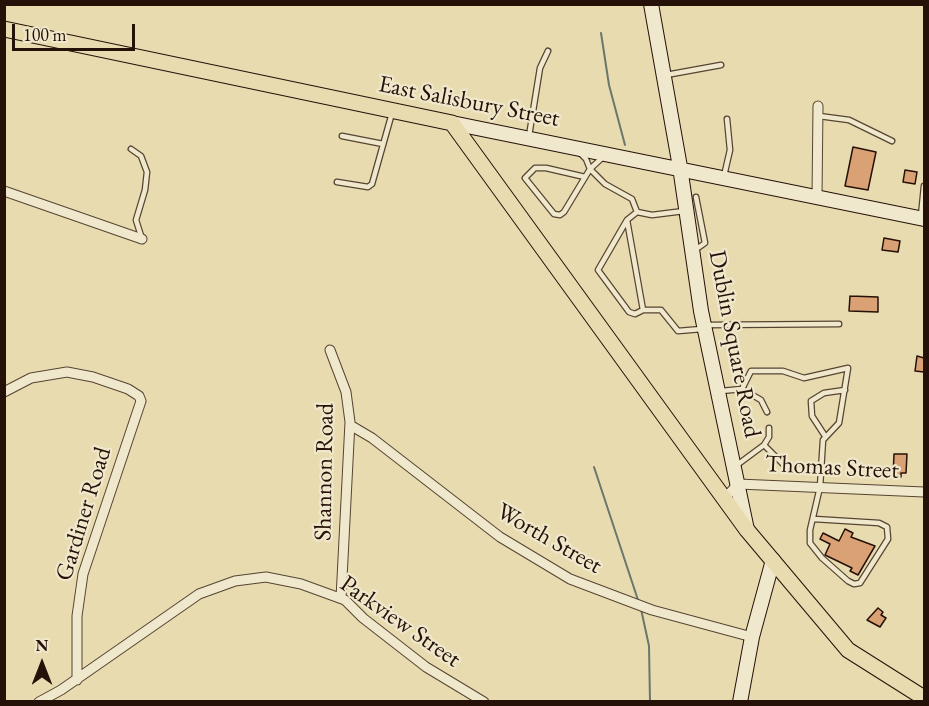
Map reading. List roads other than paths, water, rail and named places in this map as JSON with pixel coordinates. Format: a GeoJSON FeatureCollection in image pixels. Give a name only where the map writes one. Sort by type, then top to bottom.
{"type":"FeatureCollection","features":[{"type":"Feature","properties":{"kind":"main road","name":"East Salisbury Street"},"geometry":{"type":"LineString","coordinates":[[4,29],[452,123]]}},
{"type":"Feature","properties":{"kind":"main road"},"geometry":{"type":"LineString","coordinates":[[452,123],[747,530],[848,650],[924,698]]}},
{"type":"Feature","properties":{"kind":"street","name":"Dublin Square Road"},"geometry":{"type":"LineString","coordinates":[[651,4],[680,167],[704,327],[747,530]]}},
{"type":"Feature","properties":{"kind":"street"},"geometry":{"type":"LineString","coordinates":[[817,196],[819,106]]}},
{"type":"Feature","properties":{"kind":"street","name":"East Salisbury Street"},"geometry":{"type":"LineString","coordinates":[[452,123],[680,167],[922,218]]}},
{"type":"Feature","properties":{"kind":"street"},"geometry":{"type":"LineString","coordinates":[[4,191],[142,239]]}},
{"type":"Feature","properties":{"kind":"street","name":"Shannon Road"},"geometry":{"type":"LineString","coordinates":[[330,350],[346,392],[350,425],[341,598]]}},
{"type":"Feature","properties":{"kind":"street","name":"Gardiner Road"},"geometry":{"type":"LineString","coordinates":[[4,392],[31,378],[68,372],[93,376],[128,389],[140,399],[141,406],[104,504],[83,574],[77,616],[77,680]]}},
{"type":"Feature","properties":{"kind":"street","name":"Worth Street"},"geometry":{"type":"LineString","coordinates":[[350,425],[372,438],[500,537],[570,579],[652,610],[752,637]]}},
{"type":"Feature","properties":{"kind":"street"},"geometry":{"type":"LineString","coordinates":[[724,498],[738,484]]}},
{"type":"Feature","properties":{"kind":"street","name":"Thomas Street"},"geometry":{"type":"LineString","coordinates":[[738,484],[924,492]]}},
{"type":"Feature","properties":{"kind":"street"},"geometry":{"type":"LineString","coordinates":[[740,702],[752,637],[773,560]]}},
{"type":"Feature","properties":{"kind":"street","name":"Parkview Street"},"geometry":{"type":"LineString","coordinates":[[39,702],[77,680],[199,594],[222,585],[266,577],[301,584],[341,598],[426,667],[484,702]]}},
{"type":"Feature","properties":{"kind":"lane"},"geometry":{"type":"LineString","coordinates":[[528,138],[540,68],[548,51]]}},
{"type":"Feature","properties":{"kind":"lane"},"geometry":{"type":"LineString","coordinates":[[664,76],[721,65]]}},
{"type":"Feature","properties":{"kind":"lane"},"geometry":{"type":"LineString","coordinates":[[337,182],[368,187],[372,184],[393,110]]}},
{"type":"Feature","properties":{"kind":"lane"},"geometry":{"type":"LineString","coordinates":[[819,116],[849,120],[892,141]]}},
{"type":"Feature","properties":{"kind":"lane"},"geometry":{"type":"LineString","coordinates":[[724,176],[730,150],[727,119]]}},
{"type":"Feature","properties":{"kind":"lane"},"geometry":{"type":"LineString","coordinates":[[342,136],[383,144]]}},
{"type":"Feature","properties":{"kind":"lane"},"geometry":{"type":"LineString","coordinates":[[569,146],[586,159],[590,169],[605,184],[632,199],[637,212]]}},
{"type":"Feature","properties":{"kind":"lane"},"geometry":{"type":"LineString","coordinates":[[131,149],[141,156],[147,172],[145,190],[136,220],[142,239]]}},
{"type":"Feature","properties":{"kind":"lane"},"geometry":{"type":"LineString","coordinates":[[585,177],[546,168],[535,168],[525,178],[554,214],[560,215],[585,177],[590,169],[610,153]]}},
{"type":"Feature","properties":{"kind":"lane"},"geometry":{"type":"LineString","coordinates":[[922,218],[924,186]]}},
{"type":"Feature","properties":{"kind":"lane"},"geometry":{"type":"LineString","coordinates":[[692,252],[705,243],[696,196]]}},
{"type":"Feature","properties":{"kind":"lane"},"geometry":{"type":"LineString","coordinates":[[686,211],[652,215],[637,212],[627,220],[598,270],[629,312],[635,314],[643,310],[661,310],[678,331],[704,327],[839,324]]}},
{"type":"Feature","properties":{"kind":"lane"},"geometry":{"type":"LineString","coordinates":[[627,220],[643,310]]}},
{"type":"Feature","properties":{"kind":"lane"},"geometry":{"type":"LineString","coordinates":[[742,389],[751,371],[783,371],[804,378],[846,367],[849,370],[839,423],[825,436],[821,447],[820,488],[814,519],[810,543],[822,558],[848,581],[854,584],[861,583],[888,539],[887,527],[879,523],[814,519]]}},
{"type":"Feature","properties":{"kind":"lane"},"geometry":{"type":"LineString","coordinates":[[718,391],[742,389],[761,400],[767,412]]}},
{"type":"Feature","properties":{"kind":"lane"},"geometry":{"type":"LineString","coordinates":[[825,436],[812,416],[811,401],[824,393],[845,390]]}},
{"type":"Feature","properties":{"kind":"lane"},"geometry":{"type":"LineString","coordinates":[[735,466],[764,445],[769,438],[769,428]]}},
{"type":"Feature","properties":{"kind":"lane"},"geometry":{"type":"LineString","coordinates":[[764,445],[786,467],[820,471]]}},
{"type":"Feature","properties":{"kind":"waterway"},"geometry":{"type":"LineString","coordinates":[[601,33],[609,85],[625,145]]}},
{"type":"Feature","properties":{"kind":"waterway"},"geometry":{"type":"LineString","coordinates":[[594,467],[638,600]]}},
{"type":"Feature","properties":{"kind":"waterway"},"geometry":{"type":"LineString","coordinates":[[641,609],[649,646],[650,702]]}}]}
